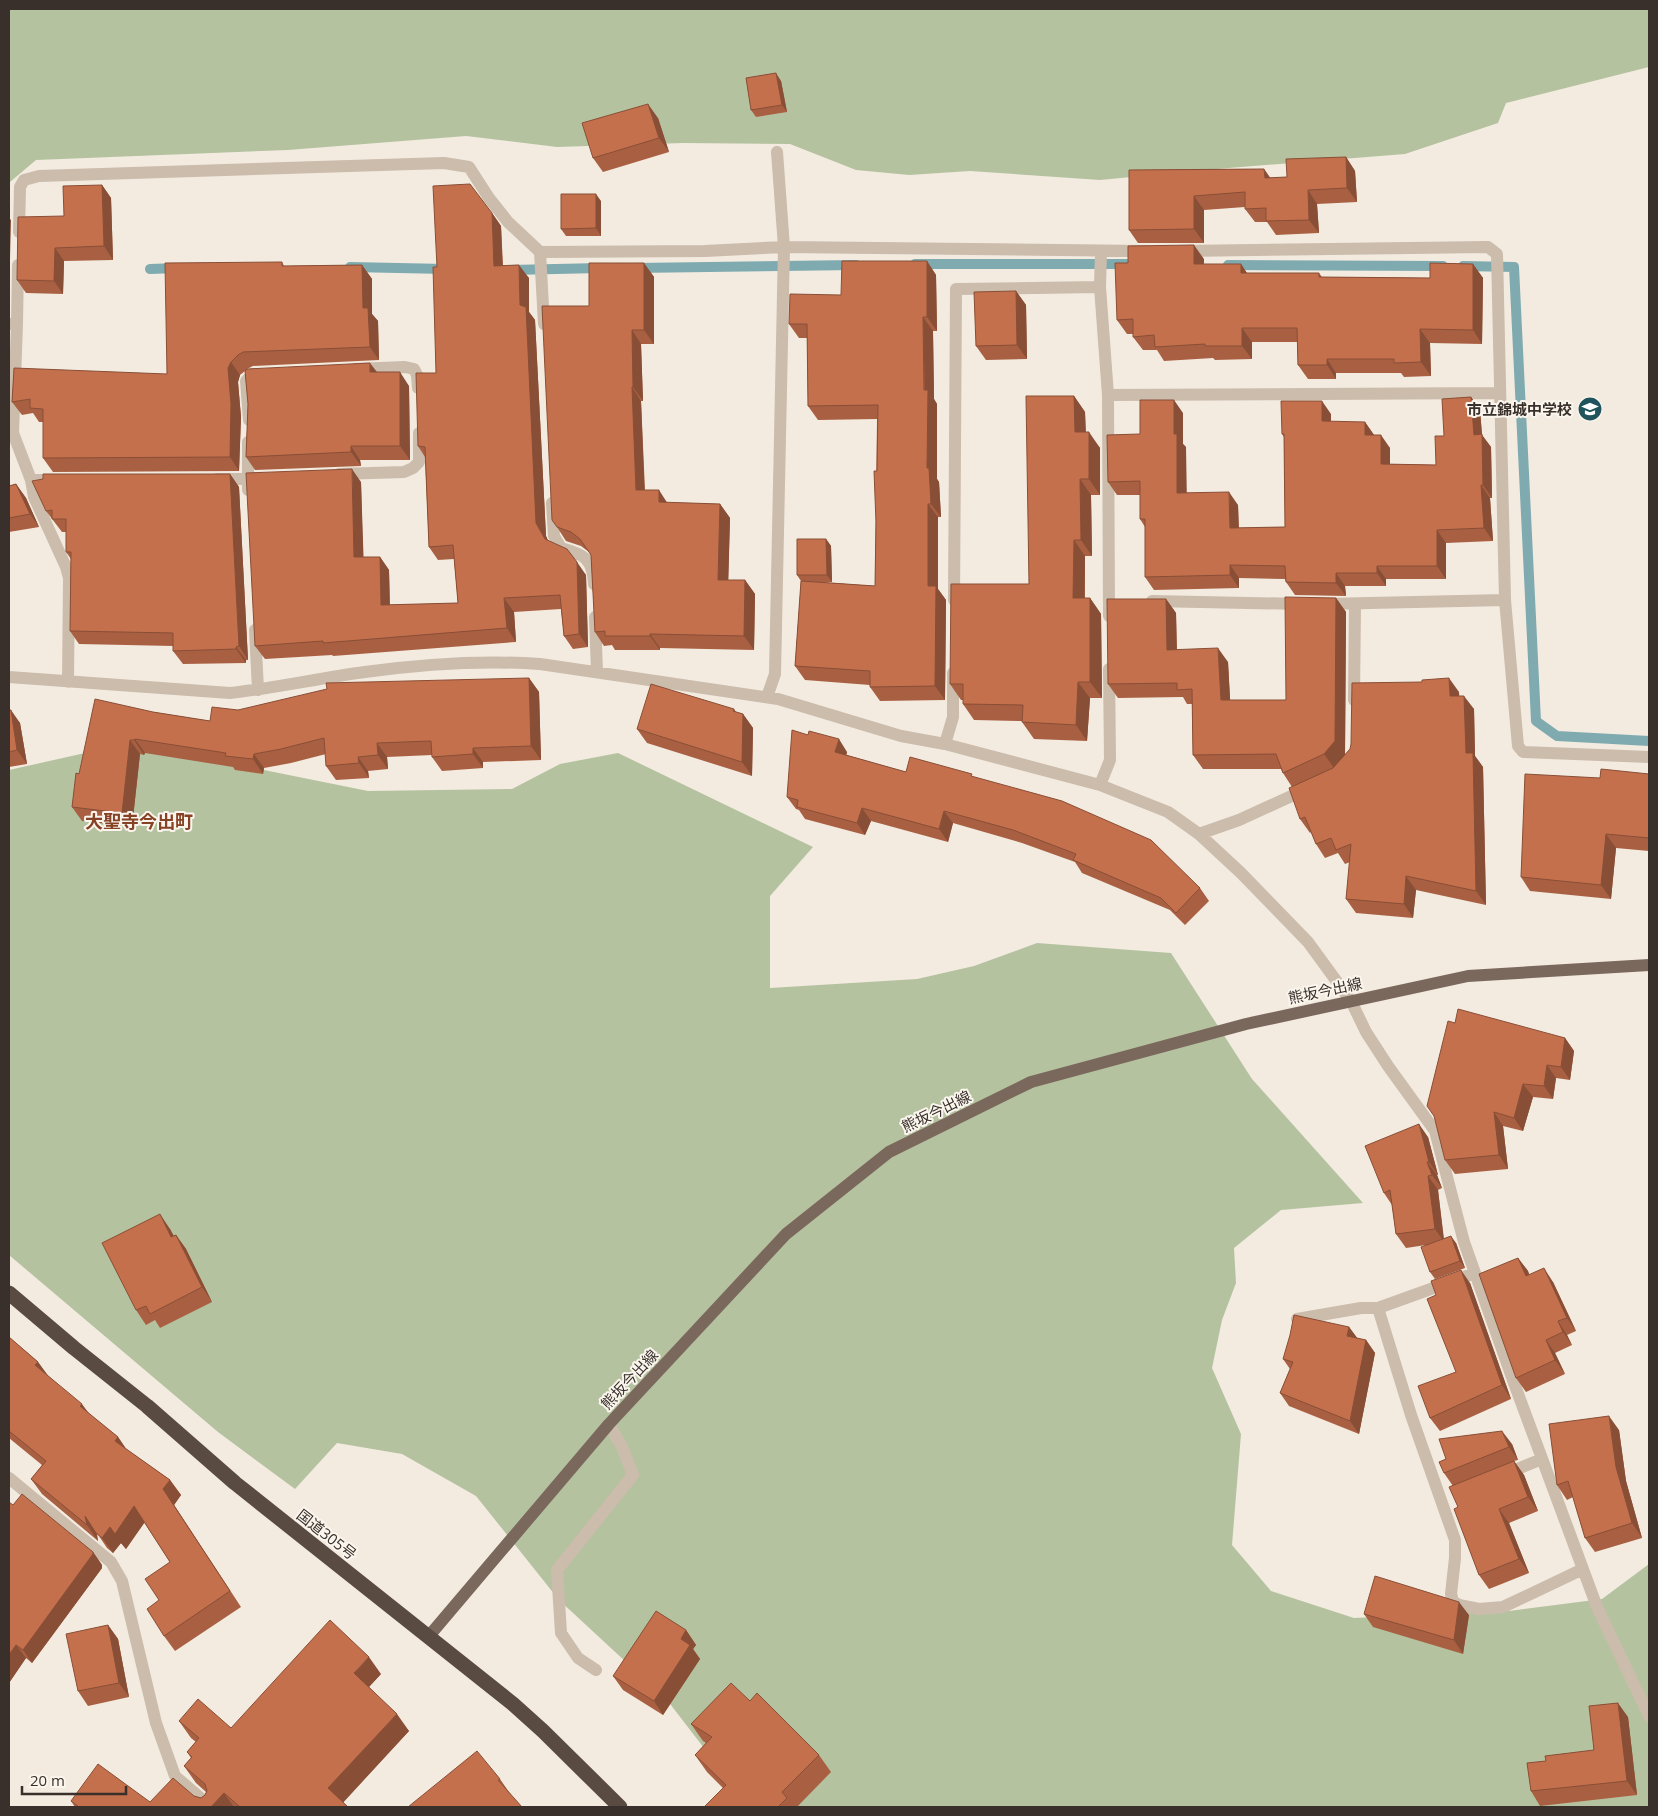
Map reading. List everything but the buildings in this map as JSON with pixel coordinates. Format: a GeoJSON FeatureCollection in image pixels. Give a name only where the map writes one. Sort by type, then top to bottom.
{"type":"FeatureCollection","features":[{"type":"Feature","properties":{"kind":"highway","name":"国道305号"},"geometry":{"type":"LineString","coordinates":[[9,1293],[147,1406],[235,1483],[519,1709],[620,1807]]}},
{"type":"Feature","properties":{"kind":"main road","name":"熊坂今出線"},"geometry":{"type":"LineString","coordinates":[[429,1636],[609,1424],[786,1234],[889,1152],[1032,1082],[1246,1024],[1468,976],[1649,965]]}},
{"type":"Feature","properties":{"kind":"street"},"geometry":{"type":"LineString","coordinates":[[766,697],[775,674],[784,247],[777,152]]}},
{"type":"Feature","properties":{"kind":"street"},"geometry":{"type":"LineString","coordinates":[[68,682],[69,578],[66,567],[34,497],[31,480],[13,433],[13,324],[20,187],[24,180],[39,176],[444,163],[468,167],[508,222],[540,252],[705,251],[784,247],[1101,252],[1488,246],[1497,254],[1505,600],[1518,746],[1522,752],[1649,757]]}},
{"type":"Feature","properties":{"kind":"street"},"geometry":{"type":"LineString","coordinates":[[540,252],[544,340]]}},
{"type":"Feature","properties":{"kind":"street"},"geometry":{"type":"LineString","coordinates":[[1101,252],[1100,287],[1108,395],[1113,602],[1109,631]]}},
{"type":"Feature","properties":{"kind":"street"},"geometry":{"type":"LineString","coordinates":[[954,617],[956,289],[1100,287]]}},
{"type":"Feature","properties":{"kind":"street"},"geometry":{"type":"LineString","coordinates":[[347,370],[405,367],[414,369],[417,375],[418,404]]}},
{"type":"Feature","properties":{"kind":"street"},"geometry":{"type":"LineString","coordinates":[[248,498],[249,417],[246,381],[253,374],[270,373]]}},
{"type":"Feature","properties":{"kind":"street"},"geometry":{"type":"LineString","coordinates":[[1108,395],[1500,394]]}},
{"type":"Feature","properties":{"kind":"street"},"geometry":{"type":"LineString","coordinates":[[326,475],[404,472],[413,468],[419,462],[418,424]]}},
{"type":"Feature","properties":{"kind":"street"},"geometry":{"type":"LineString","coordinates":[[200,479],[277,477]]}},
{"type":"Feature","properties":{"kind":"street"},"geometry":{"type":"LineString","coordinates":[[31,480],[68,480]]}},
{"type":"Feature","properties":{"kind":"street"},"geometry":{"type":"LineString","coordinates":[[551,487],[554,536],[561,548],[576,552],[587,558],[594,572],[597,672]]}},
{"type":"Feature","properties":{"kind":"street"},"geometry":{"type":"LineString","coordinates":[[1142,602],[1355,604],[1505,600]]}},
{"type":"Feature","properties":{"kind":"street"},"geometry":{"type":"LineString","coordinates":[[1354,710],[1355,604]]}},
{"type":"Feature","properties":{"kind":"street"},"geometry":{"type":"LineString","coordinates":[[254,613],[258,690]]}},
{"type":"Feature","properties":{"kind":"street"},"geometry":{"type":"LineString","coordinates":[[945,744],[953,717],[953,657]]}},
{"type":"Feature","properties":{"kind":"street"},"geometry":{"type":"LineString","coordinates":[[1100,785],[1110,760],[1109,661]]}},
{"type":"Feature","properties":{"kind":"street"},"geometry":{"type":"LineString","coordinates":[[9,677],[230,692],[258,690],[367,672],[472,663],[540,664],[778,699],[901,736],[945,744],[1100,785],[1168,812],[1199,834],[1241,872],[1308,942],[1351,1001],[1366,1032],[1435,1131],[1464,1242],[1542,1459],[1597,1607],[1649,1716]]}},
{"type":"Feature","properties":{"kind":"street"},"geometry":{"type":"LineString","coordinates":[[1199,834],[1239,820],[1321,783]]}},
{"type":"Feature","properties":{"kind":"street"},"geometry":{"type":"LineString","coordinates":[[1297,1319],[1361,1308],[1378,1308],[1475,1273]]}},
{"type":"Feature","properties":{"kind":"street"},"geometry":{"type":"LineString","coordinates":[[1378,1308],[1411,1415],[1444,1498],[1455,1540],[1450,1594],[1453,1601],[1459,1605],[1479,1609],[1503,1607],[1583,1569]]}},
{"type":"Feature","properties":{"kind":"street"},"geometry":{"type":"LineString","coordinates":[[596,1670],[578,1658],[561,1633],[557,1570],[633,1475],[622,1447],[609,1424]]}},
{"type":"Feature","properties":{"kind":"street"},"geometry":{"type":"LineString","coordinates":[[1491,1480],[1542,1459]]}},
{"type":"Feature","properties":{"kind":"street"},"geometry":{"type":"LineString","coordinates":[[9,1478],[111,1562],[122,1581],[156,1724],[175,1776],[211,1807]]}},
{"type":"Feature","properties":{"kind":"green space"},"geometry":{"type":"Polygon","coordinates":[[[9,9],[1649,9],[1649,67],[1506,103],[1498,123],[1405,154],[1100,180],[970,171],[909,175],[856,170],[790,144],[683,143],[557,147],[466,136],[288,150],[36,160],[10,182],[9,187],[9,9]]]}},
{"type":"Feature","properties":{"kind":"green space"},"geometry":{"type":"Polygon","coordinates":[[[130,743],[368,791],[512,789],[560,764],[618,753],[813,847],[770,896],[770,988],[917,979],[974,966],[1037,943],[1171,953],[1252,1079],[1363,1203],[1281,1210],[1234,1248],[1236,1283],[1222,1320],[1212,1368],[1241,1434],[1232,1545],[1271,1591],[1354,1618],[1509,1611],[1602,1599],[1649,1564],[1649,1807],[763,1807],[721,1770],[667,1700],[559,1600],[476,1496],[402,1454],[337,1443],[295,1489],[218,1432],[9,1255],[9,770],[130,743]]]}},
{"type":"Feature","properties":{"kind":"waterway"},"geometry":{"type":"LineString","coordinates":[[915,264],[1128,264]]}},
{"type":"Feature","properties":{"kind":"waterway"},"geometry":{"type":"LineString","coordinates":[[635,268],[856,265]]}},
{"type":"Feature","properties":{"kind":"waterway"},"geometry":{"type":"LineString","coordinates":[[1228,265],[1443,266]]}},
{"type":"Feature","properties":{"kind":"waterway"},"geometry":{"type":"LineString","coordinates":[[1463,266],[1514,267],[1536,721],[1557,736],[1649,741]]}},
{"type":"Feature","properties":{"kind":"waterway"},"geometry":{"type":"LineString","coordinates":[[350,267],[446,269]]}},
{"type":"Feature","properties":{"kind":"waterway"},"geometry":{"type":"LineString","coordinates":[[150,269],[178,268]]}},
{"type":"Feature","properties":{"kind":"waterway"},"geometry":{"type":"LineString","coordinates":[[510,270],[601,268]]}},
{"type":"Feature","properties":{"kind":"place","name":"市立錦城中学校"},"geometry":{"type":"Point","coordinates":[1590,409]}},
{"type":"Feature","properties":{"kind":"district","name":"大聖寺今出町"},"geometry":{"type":"Point","coordinates":[139,821]}}]}
